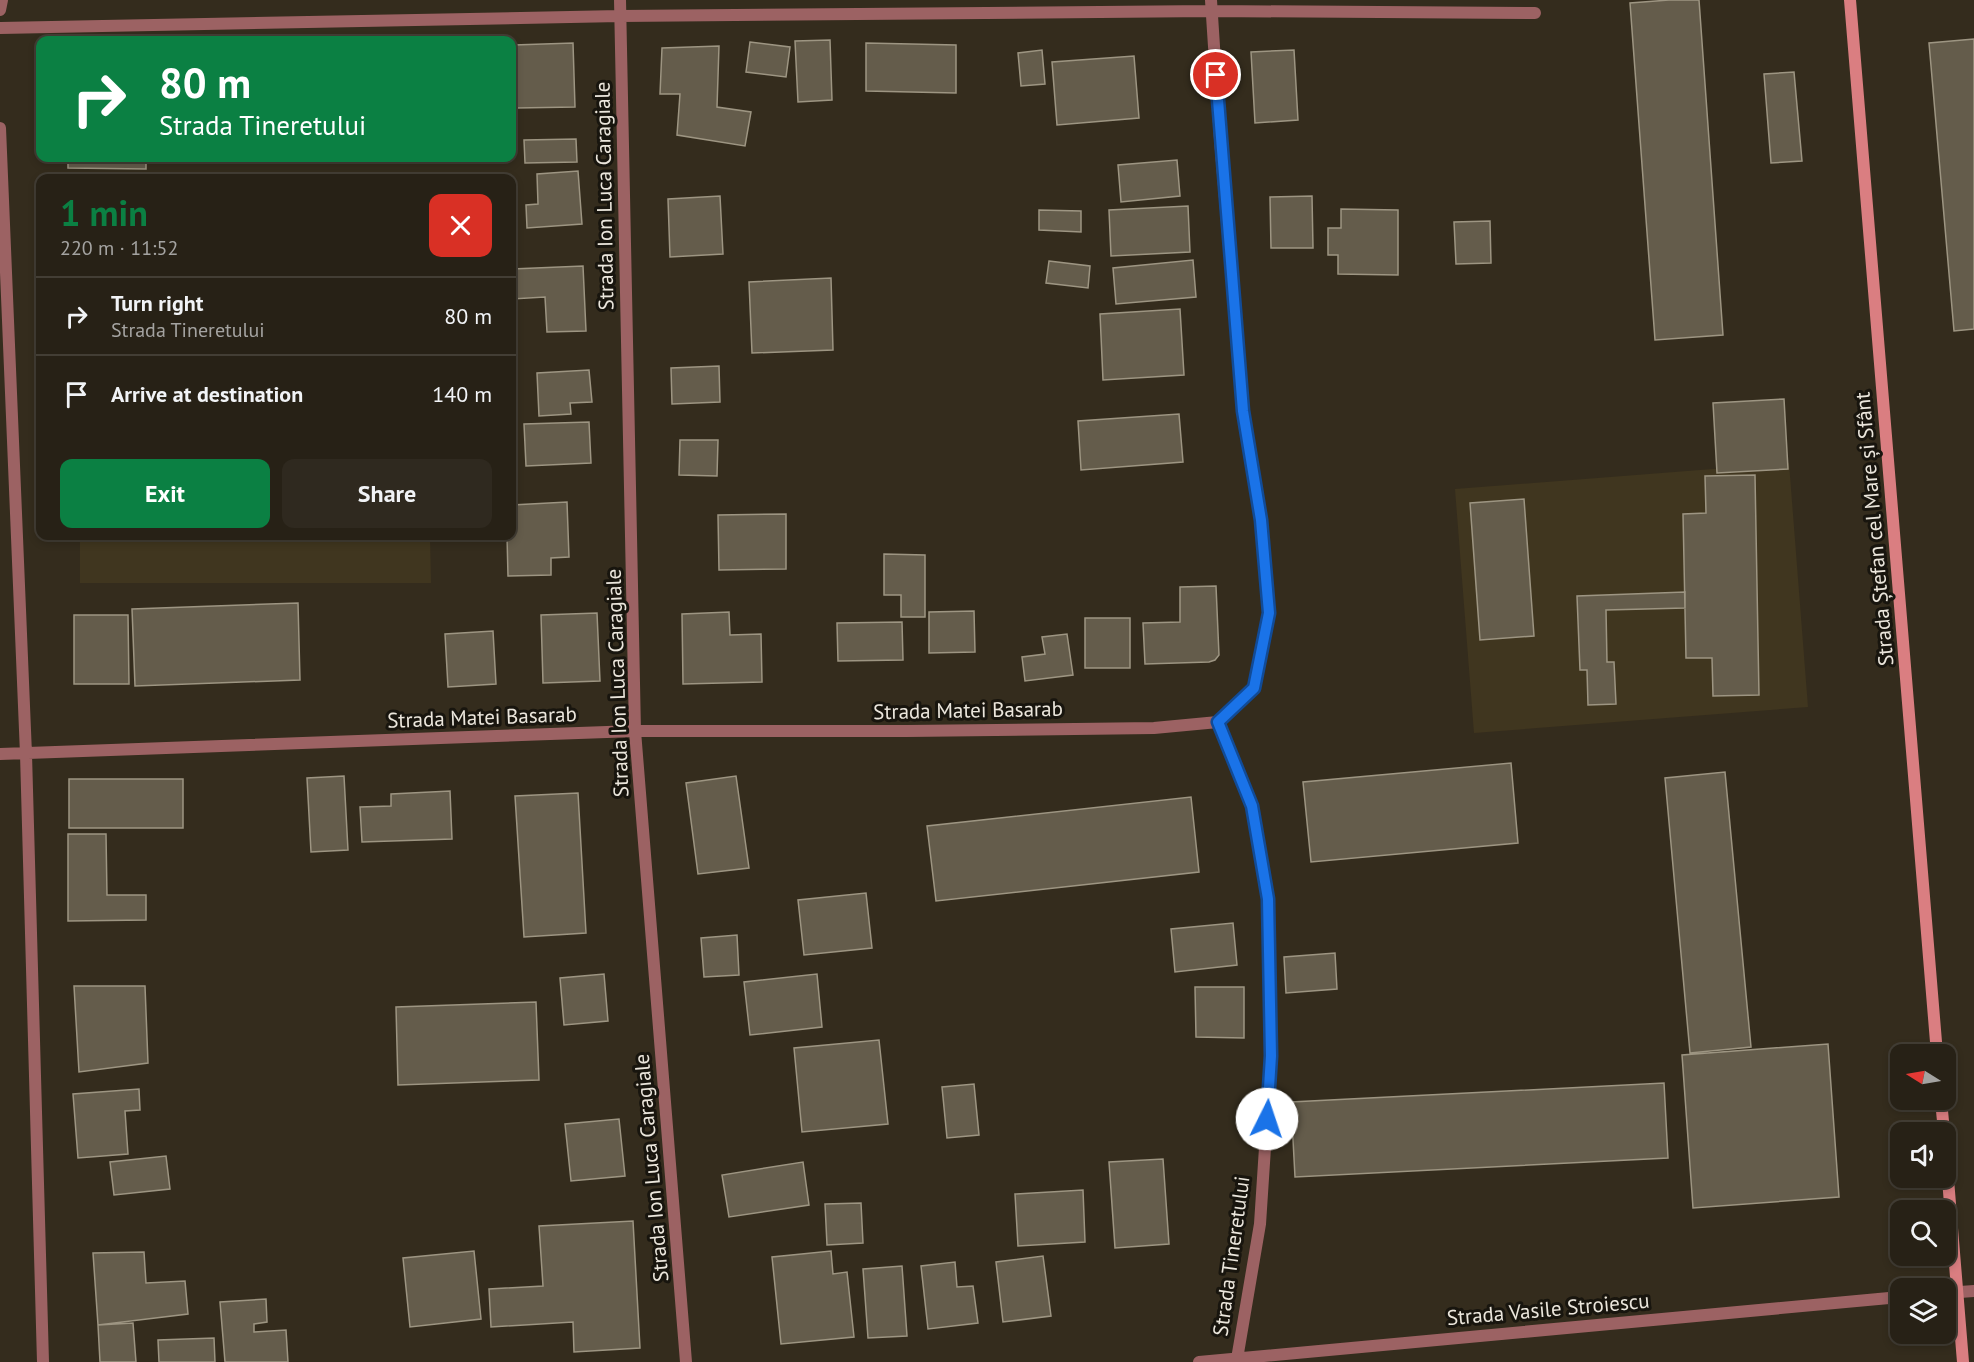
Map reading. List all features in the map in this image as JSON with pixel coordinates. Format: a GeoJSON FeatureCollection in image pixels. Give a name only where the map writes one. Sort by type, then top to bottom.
{"type":"FeatureCollection","features":[{"type":"Feature","properties":{"kind":"main road","name":"Strada Ștefan cel Mare și Sfânt"},"geometry":{"type":"LineString","coordinates":[[1850,0],[1936,1044]]}},
{"type":"Feature","properties":{"kind":"main road"},"geometry":{"type":"LineString","coordinates":[[1947,1188],[1950,1278]]}},
{"type":"Feature","properties":{"kind":"main road"},"geometry":{"type":"LineString","coordinates":[[1956,1322],[1963,1362]]}},
{"type":"Feature","properties":{"kind":"street"},"geometry":{"type":"LineString","coordinates":[[0,10],[3,0]]}},
{"type":"Feature","properties":{"kind":"street","name":"Strada Ion Luca Caragiale"},"geometry":{"type":"LineString","coordinates":[[620,0],[635,731],[687,1362]]}},
{"type":"Feature","properties":{"kind":"street"},"geometry":{"type":"LineString","coordinates":[[1211,5],[1243,411],[1261,520],[1269,613],[1254,688],[1218,722]]}},
{"type":"Feature","properties":{"kind":"street"},"geometry":{"type":"LineString","coordinates":[[0,28],[1211,5],[1535,13]]}},
{"type":"Feature","properties":{"kind":"street"},"geometry":{"type":"LineString","coordinates":[[0,128],[26,753],[43,1362]]}},
{"type":"Feature","properties":{"kind":"street","name":"Strada Matei Basarab"},"geometry":{"type":"LineString","coordinates":[[0,754],[635,731],[1154,728],[1218,722]]}},
{"type":"Feature","properties":{"kind":"street","name":"Strada Tineretului"},"geometry":{"type":"LineString","coordinates":[[1218,722],[1252,806],[1268,899],[1271,1056],[1260,1224],[1237,1359]]}},
{"type":"Feature","properties":{"kind":"street"},"geometry":{"type":"LineString","coordinates":[[1956,1293],[1974,1291]]}},
{"type":"Feature","properties":{"kind":"street","name":"Strada Vasile Stroiescu"},"geometry":{"type":"LineString","coordinates":[[1199,1362],[1890,1298]]}},
{"type":"Feature","properties":{"kind":"shaded area"},"geometry":{"type":"Polygon","coordinates":[[[1789,463],[1808,707],[1474,733],[1455,489],[1789,463]]]}},
{"type":"Feature","properties":{"kind":"shaded area"},"geometry":{"type":"Polygon","coordinates":[[[80,540],[430,540],[431,583],[80,583],[80,540]]]}},
{"type":"Feature","properties":{"kind":"building"},"geometry":{"type":"Polygon","coordinates":[[[1699,0],[1723,335],[1655,340],[1630,3],[1699,0]]]}},
{"type":"Feature","properties":{"kind":"building"},"geometry":{"type":"Polygon","coordinates":[[[1974,39],[1974,329],[1954,331],[1929,43],[1974,39]]]}},
{"type":"Feature","properties":{"kind":"building"},"geometry":{"type":"Polygon","coordinates":[[[830,40],[832,100],[798,102],[795,41],[830,40]]]}},
{"type":"Feature","properties":{"kind":"building"},"geometry":{"type":"Polygon","coordinates":[[[750,42],[790,47],[786,77],[746,72],[750,42]]]}},
{"type":"Feature","properties":{"kind":"building"},"geometry":{"type":"Polygon","coordinates":[[[573,43],[575,107],[516,108],[516,45],[573,43]]]}},
{"type":"Feature","properties":{"kind":"building"},"geometry":{"type":"Polygon","coordinates":[[[866,43],[956,45],[956,93],[866,91],[866,43]]]}},
{"type":"Feature","properties":{"kind":"building"},"geometry":{"type":"Polygon","coordinates":[[[719,46],[717,107],[751,112],[745,146],[677,135],[680,94],[660,94],[662,48],[719,46]]]}},
{"type":"Feature","properties":{"kind":"building"},"geometry":{"type":"Polygon","coordinates":[[[1042,50],[1045,84],[1021,86],[1018,53],[1042,50]]]}},
{"type":"Feature","properties":{"kind":"building"},"geometry":{"type":"Polygon","coordinates":[[[1294,50],[1298,120],[1255,123],[1251,52],[1294,50]]]}},
{"type":"Feature","properties":{"kind":"building"},"geometry":{"type":"Polygon","coordinates":[[[1134,56],[1139,118],[1057,125],[1052,62],[1134,56]]]}},
{"type":"Feature","properties":{"kind":"building"},"geometry":{"type":"Polygon","coordinates":[[[1794,72],[1802,161],[1771,163],[1764,74],[1794,72]]]}},
{"type":"Feature","properties":{"kind":"building"},"geometry":{"type":"Polygon","coordinates":[[[576,139],[577,162],[525,163],[524,140],[576,139]]]}},
{"type":"Feature","properties":{"kind":"building"},"geometry":{"type":"Polygon","coordinates":[[[1177,160],[1180,196],[1121,202],[1118,165],[1177,160]]]}},
{"type":"Feature","properties":{"kind":"building"},"geometry":{"type":"Polygon","coordinates":[[[68,162],[146,162],[146,169],[68,168],[68,162]]]}},
{"type":"Feature","properties":{"kind":"building"},"geometry":{"type":"Polygon","coordinates":[[[578,171],[582,224],[527,228],[526,205],[538,204],[537,174],[578,171]]]}},
{"type":"Feature","properties":{"kind":"building"},"geometry":{"type":"Polygon","coordinates":[[[720,196],[723,254],[670,257],[668,199],[720,196]]]}},
{"type":"Feature","properties":{"kind":"building"},"geometry":{"type":"Polygon","coordinates":[[[1312,196],[1313,248],[1271,248],[1270,197],[1312,196]]]}},
{"type":"Feature","properties":{"kind":"building"},"geometry":{"type":"Polygon","coordinates":[[[1188,206],[1190,252],[1111,256],[1109,210],[1188,206]]]}},
{"type":"Feature","properties":{"kind":"building"},"geometry":{"type":"Polygon","coordinates":[[[1341,209],[1398,210],[1398,275],[1338,274],[1338,255],[1328,255],[1328,228],[1341,228],[1341,209]]]}},
{"type":"Feature","properties":{"kind":"building"},"geometry":{"type":"Polygon","coordinates":[[[1039,210],[1081,211],[1081,232],[1039,230],[1039,210]]]}},
{"type":"Feature","properties":{"kind":"building"},"geometry":{"type":"Polygon","coordinates":[[[1490,221],[1491,263],[1456,264],[1454,222],[1490,221]]]}},
{"type":"Feature","properties":{"kind":"building"},"geometry":{"type":"Polygon","coordinates":[[[1193,260],[1196,297],[1116,304],[1113,268],[1193,260]]]}},
{"type":"Feature","properties":{"kind":"building"},"geometry":{"type":"Polygon","coordinates":[[[1049,261],[1090,266],[1088,288],[1046,283],[1049,261]]]}},
{"type":"Feature","properties":{"kind":"building"},"geometry":{"type":"Polygon","coordinates":[[[583,266],[586,331],[547,332],[545,297],[516,299],[516,269],[583,266]]]}},
{"type":"Feature","properties":{"kind":"building"},"geometry":{"type":"Polygon","coordinates":[[[831,278],[833,350],[752,353],[749,282],[831,278]]]}},
{"type":"Feature","properties":{"kind":"building"},"geometry":{"type":"Polygon","coordinates":[[[1180,309],[1184,375],[1103,380],[1100,314],[1180,309]]]}},
{"type":"Feature","properties":{"kind":"building"},"geometry":{"type":"Polygon","coordinates":[[[719,366],[720,402],[672,404],[671,368],[719,366]]]}},
{"type":"Feature","properties":{"kind":"building"},"geometry":{"type":"Polygon","coordinates":[[[589,370],[592,402],[570,403],[571,414],[539,416],[537,373],[589,370]]]}},
{"type":"Feature","properties":{"kind":"building"},"geometry":{"type":"Polygon","coordinates":[[[1784,399],[1788,469],[1717,473],[1713,403],[1784,399]]]}},
{"type":"Feature","properties":{"kind":"building"},"geometry":{"type":"Polygon","coordinates":[[[1179,414],[1183,462],[1081,470],[1078,421],[1179,414]]]}},
{"type":"Feature","properties":{"kind":"building"},"geometry":{"type":"Polygon","coordinates":[[[589,422],[591,463],[526,466],[524,424],[589,422]]]}},
{"type":"Feature","properties":{"kind":"building"},"geometry":{"type":"Polygon","coordinates":[[[680,440],[718,440],[717,476],[679,475],[680,440]]]}},
{"type":"Feature","properties":{"kind":"building"},"geometry":{"type":"Polygon","coordinates":[[[1755,475],[1759,695],[1713,696],[1712,658],[1686,658],[1683,514],[1706,513],[1705,476],[1755,475]]]}},
{"type":"Feature","properties":{"kind":"building"},"geometry":{"type":"Polygon","coordinates":[[[1524,499],[1534,636],[1480,640],[1470,503],[1524,499]]]}},
{"type":"Feature","properties":{"kind":"building"},"geometry":{"type":"Polygon","coordinates":[[[567,502],[569,557],[551,558],[551,575],[508,576],[507,540],[516,540],[516,505],[567,502]]]}},
{"type":"Feature","properties":{"kind":"building"},"geometry":{"type":"Polygon","coordinates":[[[786,514],[786,569],[719,570],[718,515],[786,514]]]}},
{"type":"Feature","properties":{"kind":"building"},"geometry":{"type":"Polygon","coordinates":[[[884,554],[925,555],[925,617],[901,617],[901,595],[884,595],[884,554]]]}},
{"type":"Feature","properties":{"kind":"building"},"geometry":{"type":"Polygon","coordinates":[[[1216,586],[1219,655],[1215,660],[1145,664],[1143,623],[1180,622],[1180,587],[1216,586]]]}},
{"type":"Feature","properties":{"kind":"building"},"geometry":{"type":"Polygon","coordinates":[[[1685,592],[1685,608],[1606,610],[1607,662],[1614,662],[1616,704],[1588,705],[1587,670],[1580,670],[1577,596],[1685,592]]]}},
{"type":"Feature","properties":{"kind":"building"},"geometry":{"type":"Polygon","coordinates":[[[298,603],[300,680],[135,686],[132,609],[298,603]]]}},
{"type":"Feature","properties":{"kind":"building"},"geometry":{"type":"Polygon","coordinates":[[[974,611],[975,652],[929,653],[929,612],[974,611]]]}},
{"type":"Feature","properties":{"kind":"building"},"geometry":{"type":"Polygon","coordinates":[[[729,612],[730,635],[761,634],[762,682],[683,684],[682,614],[729,612]]]}},
{"type":"Feature","properties":{"kind":"building"},"geometry":{"type":"Polygon","coordinates":[[[597,613],[600,681],[543,683],[541,615],[597,613]]]}},
{"type":"Feature","properties":{"kind":"building"},"geometry":{"type":"Polygon","coordinates":[[[74,615],[128,615],[129,684],[74,684],[74,615]]]}},
{"type":"Feature","properties":{"kind":"building"},"geometry":{"type":"Polygon","coordinates":[[[1085,618],[1130,618],[1130,668],[1085,668],[1085,618]]]}},
{"type":"Feature","properties":{"kind":"building"},"geometry":{"type":"Polygon","coordinates":[[[902,622],[903,660],[838,661],[837,623],[902,622]]]}},
{"type":"Feature","properties":{"kind":"building"},"geometry":{"type":"Polygon","coordinates":[[[493,631],[496,684],[448,687],[445,634],[493,631]]]}},
{"type":"Feature","properties":{"kind":"building"},"geometry":{"type":"Polygon","coordinates":[[[1067,634],[1073,675],[1025,681],[1022,657],[1045,654],[1042,637],[1067,634]]]}},
{"type":"Feature","properties":{"kind":"building"},"geometry":{"type":"Polygon","coordinates":[[[1511,763],[1518,843],[1311,862],[1303,782],[1511,763]]]}},
{"type":"Feature","properties":{"kind":"building"},"geometry":{"type":"Polygon","coordinates":[[[1725,772],[1751,1047],[1690,1053],[1665,778],[1725,772]]]}},
{"type":"Feature","properties":{"kind":"building"},"geometry":{"type":"Polygon","coordinates":[[[344,776],[348,850],[311,852],[307,778],[344,776]]]}},
{"type":"Feature","properties":{"kind":"building"},"geometry":{"type":"Polygon","coordinates":[[[736,776],[749,868],[698,874],[686,783],[736,776]]]}},
{"type":"Feature","properties":{"kind":"building"},"geometry":{"type":"Polygon","coordinates":[[[69,779],[183,779],[183,828],[69,828],[69,779]]]}},
{"type":"Feature","properties":{"kind":"building"},"geometry":{"type":"Polygon","coordinates":[[[450,791],[452,839],[362,842],[360,807],[391,806],[391,794],[450,791]]]}},
{"type":"Feature","properties":{"kind":"building"},"geometry":{"type":"Polygon","coordinates":[[[578,793],[586,933],[524,937],[515,796],[578,793]]]}},
{"type":"Feature","properties":{"kind":"building"},"geometry":{"type":"Polygon","coordinates":[[[1191,797],[1199,872],[936,901],[927,826],[1191,797]]]}},
{"type":"Feature","properties":{"kind":"building"},"geometry":{"type":"Polygon","coordinates":[[[68,834],[106,834],[107,895],[146,895],[146,920],[68,921],[68,834]]]}},
{"type":"Feature","properties":{"kind":"building"},"geometry":{"type":"Polygon","coordinates":[[[866,893],[872,948],[804,955],[798,900],[866,893]]]}},
{"type":"Feature","properties":{"kind":"building"},"geometry":{"type":"Polygon","coordinates":[[[1233,923],[1237,965],[1175,972],[1171,929],[1233,923]]]}},
{"type":"Feature","properties":{"kind":"building"},"geometry":{"type":"Polygon","coordinates":[[[737,935],[739,975],[704,977],[701,938],[737,935]]]}},
{"type":"Feature","properties":{"kind":"building"},"geometry":{"type":"Polygon","coordinates":[[[1335,953],[1337,989],[1286,993],[1284,957],[1335,953]]]}},
{"type":"Feature","properties":{"kind":"building"},"geometry":{"type":"Polygon","coordinates":[[[604,974],[608,1021],[564,1025],[560,978],[604,974]]]}},
{"type":"Feature","properties":{"kind":"building"},"geometry":{"type":"Polygon","coordinates":[[[817,974],[822,1027],[750,1035],[744,982],[817,974]]]}},
{"type":"Feature","properties":{"kind":"building"},"geometry":{"type":"Polygon","coordinates":[[[74,986],[145,986],[148,1063],[79,1072],[74,986]]]}},
{"type":"Feature","properties":{"kind":"building"},"geometry":{"type":"Polygon","coordinates":[[[1195,987],[1244,987],[1244,1038],[1196,1037],[1195,987]]]}},
{"type":"Feature","properties":{"kind":"building"},"geometry":{"type":"Polygon","coordinates":[[[536,1002],[539,1080],[398,1085],[396,1007],[536,1002]]]}},
{"type":"Feature","properties":{"kind":"building"},"geometry":{"type":"Polygon","coordinates":[[[879,1040],[888,1124],[802,1132],[794,1048],[879,1040]]]}},
{"type":"Feature","properties":{"kind":"building"},"geometry":{"type":"Polygon","coordinates":[[[1828,1044],[1839,1197],[1693,1208],[1682,1055],[1828,1044]]]}},
{"type":"Feature","properties":{"kind":"building"},"geometry":{"type":"Polygon","coordinates":[[[1664,1083],[1668,1158],[1295,1177],[1291,1102],[1664,1083]]]}},
{"type":"Feature","properties":{"kind":"building"},"geometry":{"type":"Polygon","coordinates":[[[974,1084],[979,1135],[947,1138],[942,1087],[974,1084]]]}},
{"type":"Feature","properties":{"kind":"building"},"geometry":{"type":"Polygon","coordinates":[[[139,1089],[140,1110],[125,1111],[128,1154],[78,1158],[73,1094],[139,1089]]]}},
{"type":"Feature","properties":{"kind":"building"},"geometry":{"type":"Polygon","coordinates":[[[619,1119],[625,1176],[571,1181],[565,1124],[619,1119]]]}},
{"type":"Feature","properties":{"kind":"building"},"geometry":{"type":"Polygon","coordinates":[[[166,1156],[170,1189],[114,1195],[110,1162],[166,1156]]]}},
{"type":"Feature","properties":{"kind":"building"},"geometry":{"type":"Polygon","coordinates":[[[1163,1159],[1169,1244],[1115,1248],[1109,1162],[1163,1159]]]}},
{"type":"Feature","properties":{"kind":"building"},"geometry":{"type":"Polygon","coordinates":[[[803,1162],[809,1205],[729,1217],[722,1175],[803,1162]]]}},
{"type":"Feature","properties":{"kind":"building"},"geometry":{"type":"Polygon","coordinates":[[[1083,1190],[1085,1242],[1018,1246],[1015,1194],[1083,1190]]]}},
{"type":"Feature","properties":{"kind":"building"},"geometry":{"type":"Polygon","coordinates":[[[861,1203],[863,1243],[827,1245],[825,1204],[861,1203]]]}},
{"type":"Feature","properties":{"kind":"building"},"geometry":{"type":"Polygon","coordinates":[[[633,1221],[640,1348],[574,1352],[573,1322],[491,1327],[489,1289],[543,1286],[539,1226],[633,1221]]]}},
{"type":"Feature","properties":{"kind":"building"},"geometry":{"type":"Polygon","coordinates":[[[474,1251],[481,1319],[410,1327],[403,1258],[474,1251]]]}},
{"type":"Feature","properties":{"kind":"building"},"geometry":{"type":"Polygon","coordinates":[[[831,1251],[833,1274],[847,1272],[854,1337],[781,1344],[772,1257],[831,1251]]]}},
{"type":"Feature","properties":{"kind":"building"},"geometry":{"type":"Polygon","coordinates":[[[144,1252],[146,1283],[185,1281],[188,1314],[98,1325],[93,1253],[144,1252]]]}},
{"type":"Feature","properties":{"kind":"building"},"geometry":{"type":"Polygon","coordinates":[[[1043,1256],[1051,1316],[1003,1322],[996,1262],[1043,1256]]]}},
{"type":"Feature","properties":{"kind":"building"},"geometry":{"type":"Polygon","coordinates":[[[955,1262],[957,1287],[973,1286],[978,1323],[928,1329],[921,1266],[955,1262]]]}},
{"type":"Feature","properties":{"kind":"building"},"geometry":{"type":"Polygon","coordinates":[[[902,1266],[907,1336],[868,1338],[863,1269],[902,1266]]]}},
{"type":"Feature","properties":{"kind":"building"},"geometry":{"type":"Polygon","coordinates":[[[266,1299],[267,1322],[254,1324],[254,1332],[286,1330],[288,1362],[225,1362],[220,1302],[266,1299]]]}},
{"type":"Feature","properties":{"kind":"building"},"geometry":{"type":"Polygon","coordinates":[[[133,1323],[136,1362],[100,1362],[98,1325],[133,1323]]]}},
{"type":"Feature","properties":{"kind":"building"},"geometry":{"type":"Polygon","coordinates":[[[214,1338],[215,1362],[159,1362],[158,1340],[214,1338]]]}},
{"type":"Feature","properties":{"kind":"route"},"geometry":{"type":"LineString","coordinates":[[1216,75],[1243,411],[1261,520],[1269,613],[1254,688],[1218,722],[1252,806],[1268,899],[1271,1056],[1267,1119]]}}]}
